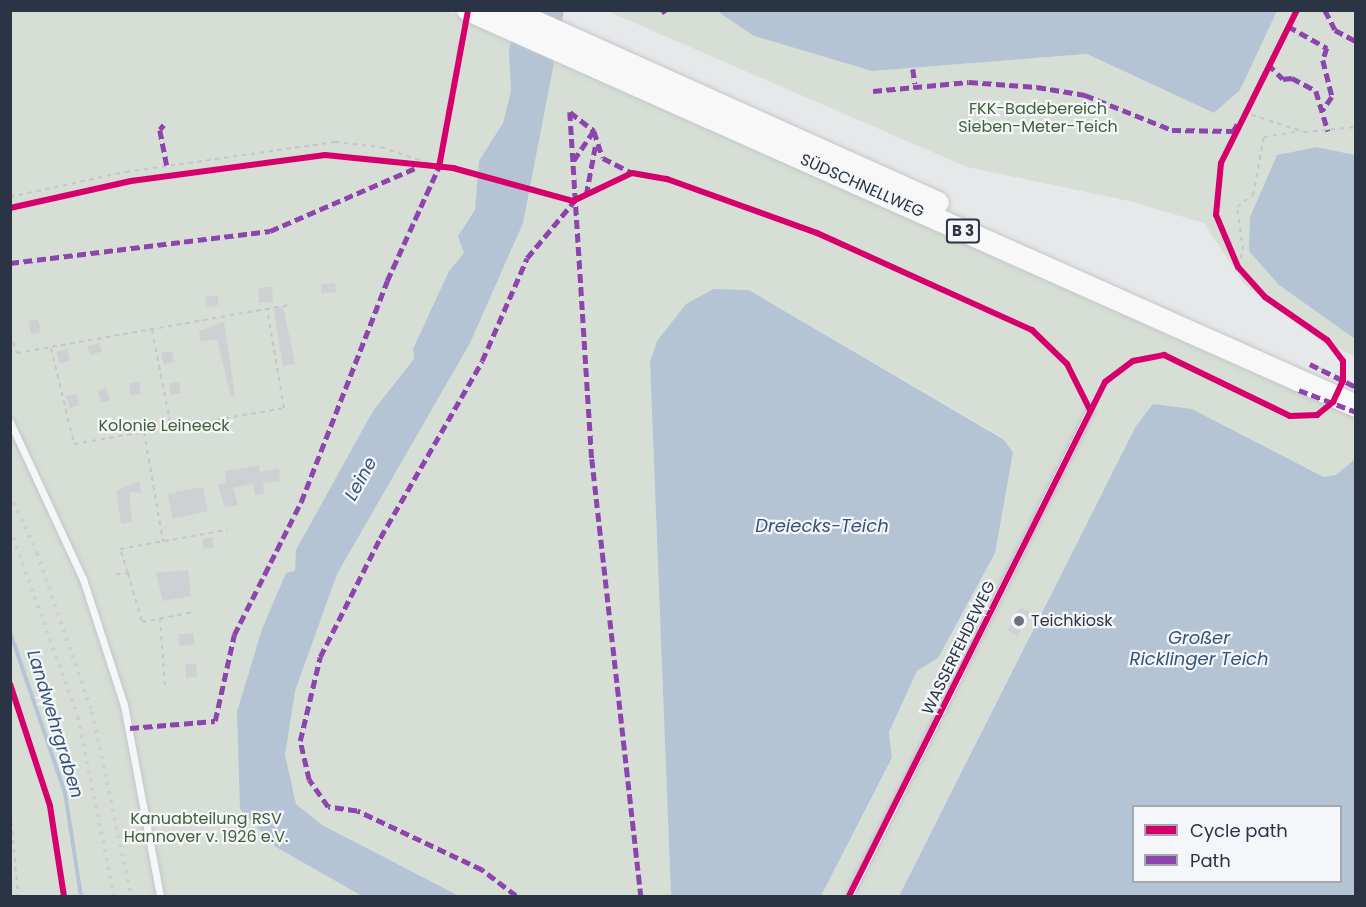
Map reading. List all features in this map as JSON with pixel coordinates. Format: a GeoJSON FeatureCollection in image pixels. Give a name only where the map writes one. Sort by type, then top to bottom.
{"type":"FeatureCollection","features":[{"type":"Feature","properties":{"kind":"highway","name":"SÜDSCHNELLWEG"},"geometry":{"type":"LineString","coordinates":[[468,10],[622,70],[1307,372],[1349,384]]}},
{"type":"Feature","properties":{"kind":"highway","name":"SÜDSCHNELLWEG"},"geometry":{"type":"LineString","coordinates":[[509,10],[622,70]]}},
{"type":"Feature","properties":{"kind":"highway","name":"SÜDSCHNELLWEG"},"geometry":{"type":"LineString","coordinates":[[1307,372],[1356,406]]}},
{"type":"Feature","properties":{"kind":"lane","name":"WASSERFEHDEWEG"},"geometry":{"type":"LineString","coordinates":[[849,897],[1090,410]]}},
{"type":"Feature","properties":{"kind":"lane"},"geometry":{"type":"LineString","coordinates":[[10,422],[83,579],[131,733],[160,897]]}},
{"type":"Feature","properties":{"kind":"path"},"geometry":{"type":"LineString","coordinates":[[1244,112],[1300,131]]}},
{"type":"Feature","properties":{"kind":"path"},"geometry":{"type":"LineString","coordinates":[[1238,267],[1243,250],[1237,207],[1253,195],[1264,137],[1300,131],[1356,128]]}},
{"type":"Feature","properties":{"kind":"path"},"geometry":{"type":"LineString","coordinates":[[10,197],[126,172],[335,142],[381,147],[439,167]]}},
{"type":"Feature","properties":{"kind":"path"},"geometry":{"type":"LineString","coordinates":[[14,207],[131,181],[291,159]]}},
{"type":"Feature","properties":{"kind":"path"},"geometry":{"type":"LineString","coordinates":[[388,161],[439,167]]}},
{"type":"Feature","properties":{"kind":"path"},"geometry":{"type":"LineString","coordinates":[[453,168],[541,189]]}},
{"type":"Feature","properties":{"kind":"path"},"geometry":{"type":"LineString","coordinates":[[10,333],[17,353],[288,305]]}},
{"type":"Feature","properties":{"kind":"path"},"geometry":{"type":"LineString","coordinates":[[51,348],[74,444],[284,408],[267,309]]}},
{"type":"Feature","properties":{"kind":"path"},"geometry":{"type":"LineString","coordinates":[[152,330],[171,427]]}},
{"type":"Feature","properties":{"kind":"path"},"geometry":{"type":"LineString","coordinates":[[1307,372],[1349,384]]}},
{"type":"Feature","properties":{"kind":"path"},"geometry":{"type":"LineString","coordinates":[[144,432],[164,541]]}},
{"type":"Feature","properties":{"kind":"path"},"geometry":{"type":"LineString","coordinates":[[194,612],[142,622],[120,549],[227,530]]}},
{"type":"Feature","properties":{"kind":"path"},"geometry":{"type":"LineString","coordinates":[[116,574],[128,573]]}},
{"type":"Feature","properties":{"kind":"path"},"geometry":{"type":"LineString","coordinates":[[160,618],[165,686]]}},
{"type":"Feature","properties":{"kind":"path"},"geometry":{"type":"LineString","coordinates":[[10,804],[18,897]]}},
{"type":"Feature","properties":{"kind":"green space"},"geometry":{"type":"Polygon","coordinates":[[[10,11],[447,11],[1355,417],[1355,459],[1336,476],[1325,477],[1192,409],[1106,485],[899,896],[821,896],[892,759],[889,732],[917,671],[938,658],[1003,438],[749,290],[714,289],[650,362],[671,896],[11,896],[10,11]]]}},
{"type":"Feature","properties":{"kind":"green space","name":"FKK-Badebereich Sieben-Meter-Teich"},"geometry":{"type":"Polygon","coordinates":[[[607,11],[717,11],[754,36],[872,71],[1087,54],[1214,113],[1240,89],[1277,11],[1355,11],[1355,155],[1317,147],[1277,155],[1250,217],[1279,285],[1355,339],[1355,356],[1321,341],[1245,285],[1204,223],[1129,201],[967,167],[607,11]]]}},
{"type":"Feature","properties":{"kind":"water","name":"Leine"},"geometry":{"type":"Polygon","coordinates":[[[519,11],[564,11],[523,223],[470,343],[337,574],[295,691],[285,755],[296,804],[322,825],[459,896],[362,896],[276,847],[240,809],[237,712],[262,629],[286,573],[295,571],[296,550],[373,411],[414,359],[413,349],[449,271],[464,253],[458,236],[475,210],[479,161],[503,123],[511,91],[509,49],[519,11]]]}},
{"type":"Feature","properties":{"kind":"water"},"geometry":{"type":"Polygon","coordinates":[[[717,11],[1277,11],[1240,90],[1214,113],[1087,54],[872,71],[754,36],[717,11]]]}},
{"type":"Feature","properties":{"kind":"water"},"geometry":{"type":"Polygon","coordinates":[[[1317,147],[1355,155],[1355,339],[1279,285],[1249,251],[1250,217],[1277,155],[1317,147]]]}},
{"type":"Feature","properties":{"kind":"water","name":"Dreiecks-Teich"},"geometry":{"type":"Polygon","coordinates":[[[714,289],[749,290],[1003,439],[1013,452],[995,553],[938,658],[917,671],[889,732],[892,758],[821,896],[671,896],[650,362],[657,341],[686,304],[714,289]]]}},
{"type":"Feature","properties":{"kind":"water","name":"Großer Ricklinger Teich"},"geometry":{"type":"Polygon","coordinates":[[[1153,404],[1192,409],[1324,477],[1336,475],[1355,459],[1355,896],[899,896],[1136,426],[1153,404]]]}},
{"type":"Feature","properties":{"kind":"building"},"geometry":{"type":"Polygon","coordinates":[[[335,283],[336,292],[322,293],[321,284],[335,283]]]}},
{"type":"Feature","properties":{"kind":"building"},"geometry":{"type":"Polygon","coordinates":[[[272,287],[273,302],[259,303],[258,288],[272,287]]]}},
{"type":"Feature","properties":{"kind":"building"},"geometry":{"type":"Polygon","coordinates":[[[217,295],[219,305],[207,307],[205,297],[217,295]]]}},
{"type":"Feature","properties":{"kind":"building"},"geometry":{"type":"Polygon","coordinates":[[[283,306],[295,364],[283,366],[274,310],[283,306]]]}},
{"type":"Feature","properties":{"kind":"building"},"geometry":{"type":"Polygon","coordinates":[[[38,319],[41,332],[31,334],[28,321],[38,319]]]}},
{"type":"Feature","properties":{"kind":"building"},"geometry":{"type":"Polygon","coordinates":[[[224,322],[235,396],[231,397],[217,339],[200,341],[199,331],[224,322]]]}},
{"type":"Feature","properties":{"kind":"building"},"geometry":{"type":"Polygon","coordinates":[[[99,343],[102,352],[90,355],[88,347],[99,343]]]}},
{"type":"Feature","properties":{"kind":"building"},"geometry":{"type":"Polygon","coordinates":[[[67,349],[70,361],[59,363],[56,352],[67,349]]]}},
{"type":"Feature","properties":{"kind":"building"},"geometry":{"type":"Polygon","coordinates":[[[172,351],[174,362],[164,365],[161,353],[172,351]]]}},
{"type":"Feature","properties":{"kind":"building"},"geometry":{"type":"Polygon","coordinates":[[[139,382],[141,394],[131,395],[129,384],[139,382]]]}},
{"type":"Feature","properties":{"kind":"building"},"geometry":{"type":"Polygon","coordinates":[[[179,382],[181,393],[171,395],[169,384],[179,382]]]}},
{"type":"Feature","properties":{"kind":"building"},"geometry":{"type":"Polygon","coordinates":[[[106,388],[110,400],[101,403],[97,391],[106,388]]]}},
{"type":"Feature","properties":{"kind":"building"},"geometry":{"type":"Polygon","coordinates":[[[76,394],[80,405],[70,408],[66,396],[76,394]]]}},
{"type":"Feature","properties":{"kind":"building"},"geometry":{"type":"Polygon","coordinates":[[[259,465],[260,472],[279,469],[280,481],[263,483],[264,494],[255,495],[253,484],[233,488],[238,505],[225,508],[218,484],[226,483],[225,471],[259,465]]]}},
{"type":"Feature","properties":{"kind":"building"},"geometry":{"type":"Polygon","coordinates":[[[139,481],[141,493],[129,492],[132,522],[121,524],[116,491],[139,481]]]}},
{"type":"Feature","properties":{"kind":"building"},"geometry":{"type":"Polygon","coordinates":[[[203,487],[208,512],[172,518],[168,494],[203,487]]]}},
{"type":"Feature","properties":{"kind":"building"},"geometry":{"type":"Polygon","coordinates":[[[212,537],[214,547],[204,549],[202,539],[212,537]]]}},
{"type":"Feature","properties":{"kind":"building"},"geometry":{"type":"Polygon","coordinates":[[[188,570],[191,596],[163,601],[156,573],[188,570]]]}},
{"type":"Feature","properties":{"kind":"building","name":"Teichkiosk"},"geometry":{"type":"Polygon","coordinates":[[[1020,607],[1029,612],[1018,636],[1008,630],[1020,607]]]}},
{"type":"Feature","properties":{"kind":"building"},"geometry":{"type":"Polygon","coordinates":[[[193,633],[194,645],[179,646],[178,634],[193,633]]]}},
{"type":"Feature","properties":{"kind":"building"},"geometry":{"type":"Polygon","coordinates":[[[196,664],[197,677],[186,678],[185,665],[196,664]]]}},
{"type":"Feature","properties":{"kind":"waterway","name":"Landwehrgraben"},"geometry":{"type":"LineString","coordinates":[[10,632],[65,793],[81,896]]}},
{"type":"Feature","properties":{"kind":"railway"},"geometry":{"type":"LineString","coordinates":[[10,494],[37,553],[92,712],[131,896]]}},
{"type":"Feature","properties":{"kind":"railway"},"geometry":{"type":"LineString","coordinates":[[10,529],[78,717],[114,896]]}},
{"type":"Feature","properties":{"kind":"marked path"},"geometry":{"type":"LineString","coordinates":[[1325,10],[1335,30],[1356,41]]}},
{"type":"Feature","properties":{"kind":"marked path"},"geometry":{"type":"LineString","coordinates":[[1288,26],[1327,48],[1323,60],[1332,97],[1323,110]]}},
{"type":"Feature","properties":{"kind":"marked path"},"geometry":{"type":"LineString","coordinates":[[1268,64],[1283,79],[1292,78],[1316,91],[1328,131]]}},
{"type":"Feature","properties":{"kind":"marked path"},"geometry":{"type":"LineString","coordinates":[[913,69],[915,84]]}},
{"type":"Feature","properties":{"kind":"marked path"},"geometry":{"type":"LineString","coordinates":[[873,91],[969,82],[1037,87],[1085,95],[1172,130],[1233,131],[1237,124]]}},
{"type":"Feature","properties":{"kind":"marked path"},"geometry":{"type":"LineString","coordinates":[[570,112],[592,459],[641,896]]}},
{"type":"Feature","properties":{"kind":"marked path"},"geometry":{"type":"LineString","coordinates":[[570,112],[594,131],[572,164]]}},
{"type":"Feature","properties":{"kind":"marked path"},"geometry":{"type":"LineString","coordinates":[[164,125],[160,130],[167,165]]}},
{"type":"Feature","properties":{"kind":"marked path"},"geometry":{"type":"LineString","coordinates":[[594,131],[603,158],[632,173]]}},
{"type":"Feature","properties":{"kind":"marked path"},"geometry":{"type":"LineString","coordinates":[[586,195],[595,147]]}},
{"type":"Feature","properties":{"kind":"marked path"},"geometry":{"type":"LineString","coordinates":[[130,728],[215,721],[234,635],[301,502],[387,281],[440,164]]}},
{"type":"Feature","properties":{"kind":"marked path"},"geometry":{"type":"LineString","coordinates":[[10,263],[270,231],[418,167]]}},
{"type":"Feature","properties":{"kind":"marked path"},"geometry":{"type":"LineString","coordinates":[[516,896],[482,870],[357,811],[328,807],[309,780],[300,741],[320,657],[380,538],[482,361],[527,258],[576,199]]}},
{"type":"Feature","properties":{"kind":"marked path"},"geometry":{"type":"LineString","coordinates":[[1310,364],[1356,387]]}},
{"type":"Feature","properties":{"kind":"marked path"},"geometry":{"type":"LineString","coordinates":[[1299,390],[1356,412]]}},
{"type":"Feature","properties":{"kind":"cycle path"},"geometry":{"type":"LineString","coordinates":[[439,167],[468,10]]}},
{"type":"Feature","properties":{"kind":"cycle path"},"geometry":{"type":"LineString","coordinates":[[849,896],[1105,382],[1133,361],[1164,355],[1290,416],[1317,415],[1333,402],[1343,381],[1343,361],[1327,340],[1265,297],[1238,267],[1216,215],[1221,163],[1297,10]]}},
{"type":"Feature","properties":{"kind":"cycle path"},"geometry":{"type":"LineString","coordinates":[[10,208],[131,181],[325,155],[453,168],[573,201],[632,173],[667,179],[817,233],[1032,330],[1067,364],[1090,410]]}},
{"type":"Feature","properties":{"kind":"cycle path"},"geometry":{"type":"LineString","coordinates":[[10,684],[50,806],[64,896]]}},
{"type":"Feature","properties":{"kind":"place","name":"Teichkiosk"},"geometry":{"type":"Point","coordinates":[1019,621]}},
{"type":"Feature","properties":{"kind":"park label","name":"Kolonie Leineeck"},"geometry":{"type":"Point","coordinates":[164,426]}},
{"type":"Feature","properties":{"kind":"park label","name":"Kanuabteilung RSV Hannover v. 1926 e.V."},"geometry":{"type":"Point","coordinates":[206,828]}}]}
